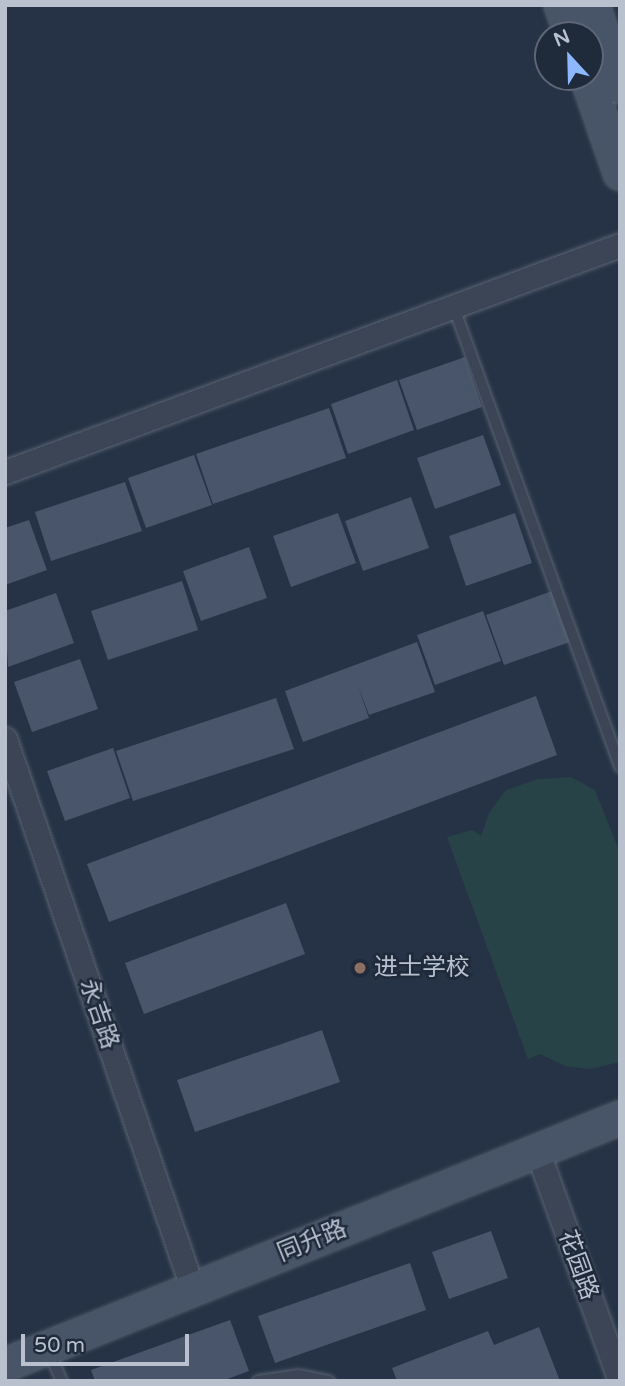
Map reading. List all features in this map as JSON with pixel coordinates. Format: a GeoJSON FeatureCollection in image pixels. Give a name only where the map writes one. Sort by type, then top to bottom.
{"type":"FeatureCollection","features":[{"type":"Feature","properties":{"kind":"street"},"geometry":{"type":"LineString","coordinates":[[593,5],[620,87]]}},
{"type":"Feature","properties":{"kind":"street"},"geometry":{"type":"LineString","coordinates":[[592,91],[620,173]]}},
{"type":"Feature","properties":{"kind":"street"},"geometry":{"type":"LineString","coordinates":[[5,472],[620,245]]}},
{"type":"Feature","properties":{"kind":"street","name":"永吉路"},"geometry":{"type":"LineString","coordinates":[[5,739],[193,1290]]}},
{"type":"Feature","properties":{"kind":"street","name":"同升路"},"geometry":{"type":"LineString","coordinates":[[5,1365],[620,1118]]}},
{"type":"Feature","properties":{"kind":"street","name":"花园路"},"geometry":{"type":"LineString","coordinates":[[537,1150],[620,1380]]}},
{"type":"Feature","properties":{"kind":"lane"},"geometry":{"type":"LineString","coordinates":[[453,305],[620,767]]}},
{"type":"Feature","properties":{"kind":"lane"},"geometry":{"type":"LineString","coordinates":[[48,1349],[62,1381]]}},
{"type":"Feature","properties":{"kind":"lane"},"geometry":{"type":"LineString","coordinates":[[258,1381],[298,1375],[329,1381]]}},
{"type":"Feature","properties":{"kind":"green space"},"geometry":{"type":"Polygon","coordinates":[[[571,777],[595,790],[620,853],[620,1062],[590,1069],[565,1066],[540,1054],[528,1059],[447,837],[472,830],[481,836],[489,813],[506,790],[538,779],[571,777]]]}},
{"type":"Feature","properties":{"kind":"building"},"geometry":{"type":"Polygon","coordinates":[[[465,357],[482,407],[417,430],[399,380],[465,357]]]}},
{"type":"Feature","properties":{"kind":"building"},"geometry":{"type":"Polygon","coordinates":[[[397,380],[414,430],[348,454],[331,404],[397,380]]]}},
{"type":"Feature","properties":{"kind":"building"},"geometry":{"type":"Polygon","coordinates":[[[329,408],[346,458],[213,504],[196,454],[329,408]]]}},
{"type":"Feature","properties":{"kind":"building"},"geometry":{"type":"Polygon","coordinates":[[[483,435],[501,485],[435,509],[417,458],[483,435]]]}},
{"type":"Feature","properties":{"kind":"building"},"geometry":{"type":"Polygon","coordinates":[[[194,455],[212,505],[146,528],[128,478],[194,455]]]}},
{"type":"Feature","properties":{"kind":"building"},"geometry":{"type":"Polygon","coordinates":[[[125,482],[142,531],[51,561],[35,512],[125,482]]]}},
{"type":"Feature","properties":{"kind":"building"},"geometry":{"type":"Polygon","coordinates":[[[411,497],[429,548],[363,571],[345,521],[411,497]]]}},
{"type":"Feature","properties":{"kind":"building"},"geometry":{"type":"Polygon","coordinates":[[[338,513],[356,563],[291,587],[273,536],[338,513]]]}},
{"type":"Feature","properties":{"kind":"building"},"geometry":{"type":"Polygon","coordinates":[[[515,513],[532,563],[466,586],[449,536],[515,513]]]}},
{"type":"Feature","properties":{"kind":"building"},"geometry":{"type":"Polygon","coordinates":[[[29,520],[47,570],[5,585],[5,528],[29,520]]]}},
{"type":"Feature","properties":{"kind":"building"},"geometry":{"type":"Polygon","coordinates":[[[249,547],[267,598],[201,621],[183,571],[249,547]]]}},
{"type":"Feature","properties":{"kind":"building"},"geometry":{"type":"Polygon","coordinates":[[[182,581],[198,630],[108,660],[91,611],[182,581]]]}},
{"type":"Feature","properties":{"kind":"building"},"geometry":{"type":"Polygon","coordinates":[[[552,591],[570,642],[504,665],[486,615],[552,591]]]}},
{"type":"Feature","properties":{"kind":"building"},"geometry":{"type":"Polygon","coordinates":[[[56,593],[74,643],[8,667],[5,611],[56,593]]]}},
{"type":"Feature","properties":{"kind":"building"},"geometry":{"type":"Polygon","coordinates":[[[483,611],[501,661],[435,685],[417,635],[483,611]]]}},
{"type":"Feature","properties":{"kind":"building"},"geometry":{"type":"Polygon","coordinates":[[[417,642],[435,692],[369,715],[358,686],[369,718],[303,742],[285,691],[417,642]]]}},
{"type":"Feature","properties":{"kind":"building"},"geometry":{"type":"Polygon","coordinates":[[[80,659],[98,709],[32,732],[14,682],[80,659]]]}},
{"type":"Feature","properties":{"kind":"building"},"geometry":{"type":"Polygon","coordinates":[[[536,696],[557,755],[109,922],[87,864],[536,696]]]}},
{"type":"Feature","properties":{"kind":"building"},"geometry":{"type":"Polygon","coordinates":[[[276,698],[294,749],[133,801],[116,751],[276,698]]]}},
{"type":"Feature","properties":{"kind":"building"},"geometry":{"type":"Polygon","coordinates":[[[113,748],[130,798],[65,821],[47,771],[113,748]]]}},
{"type":"Feature","properties":{"kind":"building"},"geometry":{"type":"Polygon","coordinates":[[[286,903],[305,954],[144,1014],[125,963],[286,903]]]}},
{"type":"Feature","properties":{"kind":"building"},"geometry":{"type":"Polygon","coordinates":[[[322,1030],[340,1082],[195,1132],[177,1080],[322,1030]]]}},
{"type":"Feature","properties":{"kind":"building"},"geometry":{"type":"Polygon","coordinates":[[[491,1231],[508,1278],[449,1299],[432,1252],[491,1231]]]}},
{"type":"Feature","properties":{"kind":"building"},"geometry":{"type":"Polygon","coordinates":[[[410,1263],[426,1310],[275,1363],[258,1316],[410,1263]]]}},
{"type":"Feature","properties":{"kind":"building"},"geometry":{"type":"Polygon","coordinates":[[[230,1320],[249,1371],[222,1381],[95,1381],[91,1370],[230,1320]]]}},
{"type":"Feature","properties":{"kind":"building"},"geometry":{"type":"Polygon","coordinates":[[[539,1327],[560,1381],[397,1381],[392,1368],[488,1331],[494,1345],[539,1327]]]}},
{"type":"Feature","properties":{"kind":"place","name":"进士学校"},"geometry":{"type":"Point","coordinates":[360,968]}}]}
